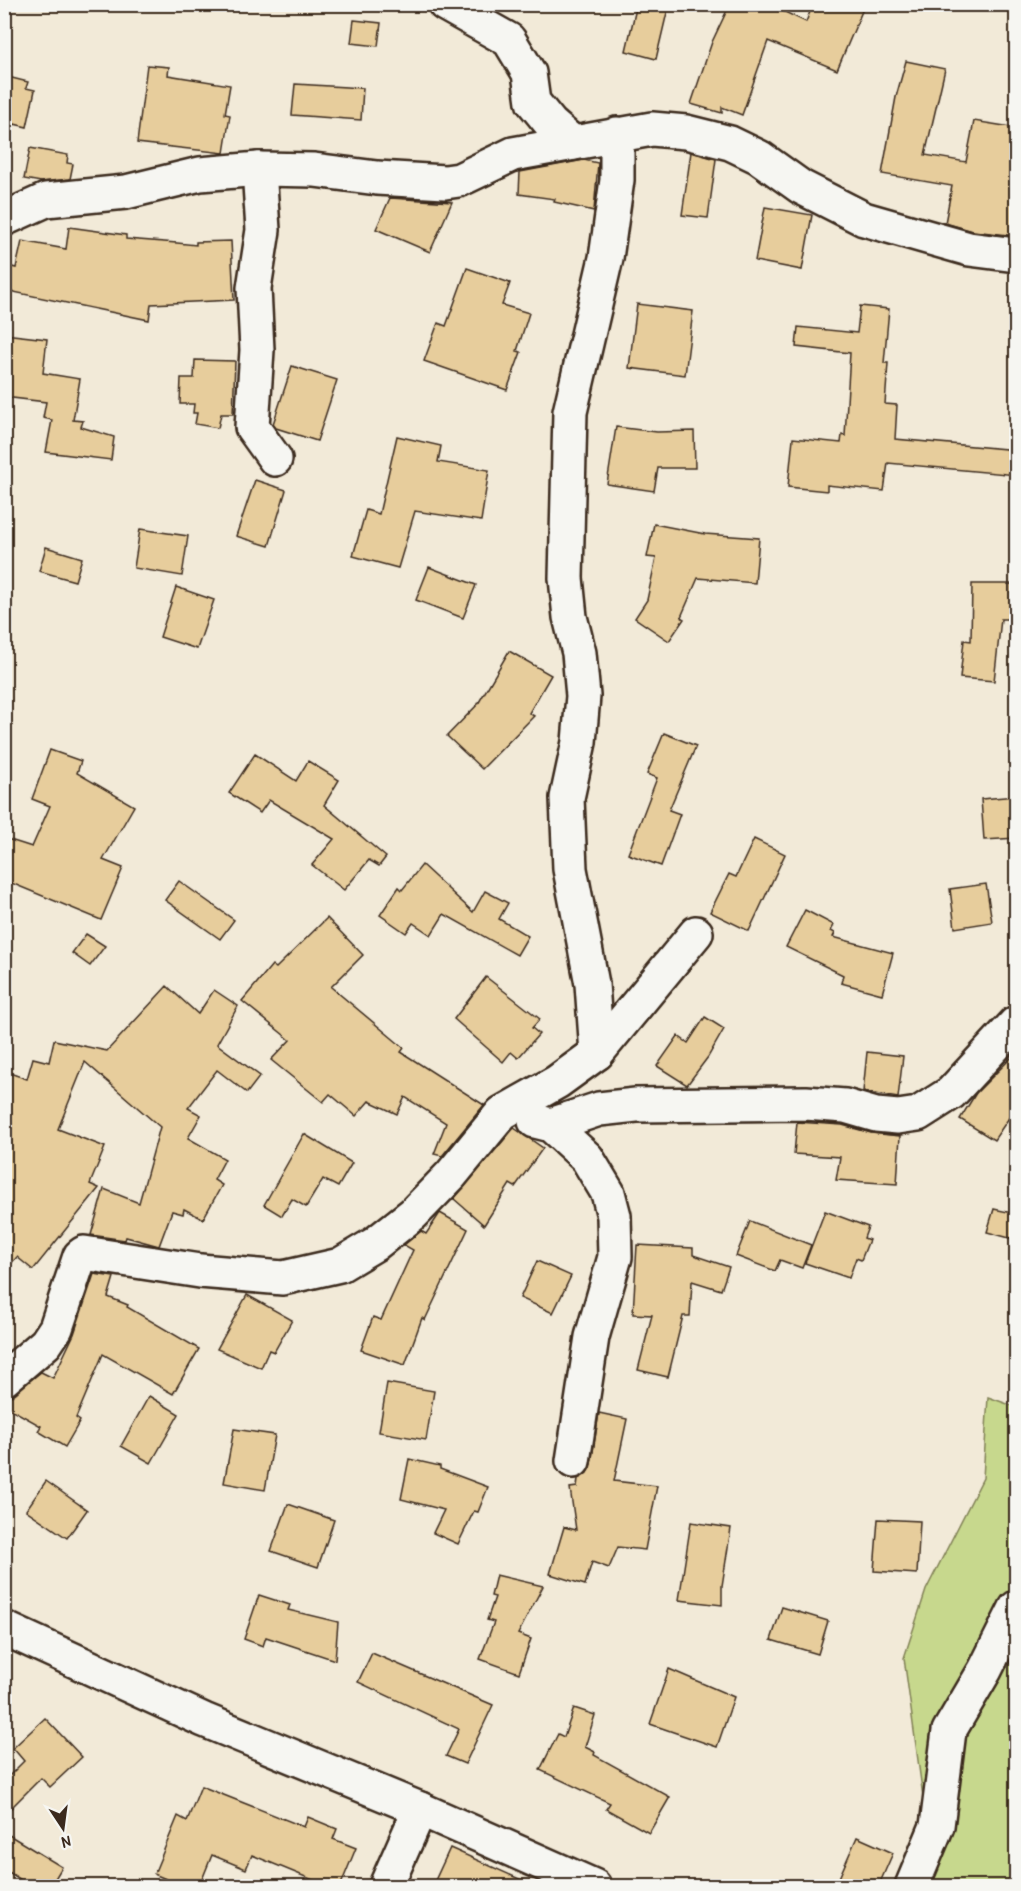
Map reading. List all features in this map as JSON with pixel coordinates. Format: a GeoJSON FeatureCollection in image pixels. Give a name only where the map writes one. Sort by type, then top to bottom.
{"type":"FeatureCollection","features":[{"type":"Feature","properties":{"kind":"street"},"geometry":{"type":"LineString","coordinates":[[445,4],[509,40],[529,73],[533,102],[513,154]]}},
{"type":"Feature","properties":{"kind":"street"},"geometry":{"type":"LineString","coordinates":[[533,102],[551,124],[573,143]]}},
{"type":"Feature","properties":{"kind":"street"},"geometry":{"type":"LineString","coordinates":[[4,219],[46,200],[126,192],[200,174],[259,169],[314,170],[377,178],[445,182],[459,180],[513,154],[652,129],[686,132],[730,143],[759,157],[801,187],[864,219],[969,249],[1017,255]]}},
{"type":"Feature","properties":{"kind":"street"},"geometry":{"type":"LineString","coordinates":[[597,1053],[592,984],[570,869],[567,798],[579,742],[583,696],[579,653],[570,617],[566,578],[570,412],[578,370],[595,311],[607,249],[617,180],[617,134]]}},
{"type":"Feature","properties":{"kind":"street"},"geometry":{"type":"LineString","coordinates":[[259,169],[263,230],[254,288],[257,350],[252,427],[275,459]]}},
{"type":"Feature","properties":{"kind":"street"},"geometry":{"type":"LineString","coordinates":[[4,1379],[46,1343],[56,1328],[80,1256],[91,1253],[200,1271],[283,1278],[340,1265],[375,1244],[413,1214],[451,1175],[502,1113],[558,1082],[597,1053],[696,933]]}},
{"type":"Feature","properties":{"kind":"street"},"geometry":{"type":"LineString","coordinates":[[551,1125],[599,1109],[636,1105],[806,1103],[845,1106],[876,1115],[898,1117],[918,1114],[951,1093],[1017,1023]]}},
{"type":"Feature","properties":{"kind":"street"},"geometry":{"type":"LineString","coordinates":[[502,1113],[551,1125],[587,1158],[608,1193],[614,1216],[615,1257],[592,1337],[573,1461]]}},
{"type":"Feature","properties":{"kind":"street"},"geometry":{"type":"LineString","coordinates":[[912,1887],[937,1826],[949,1731],[985,1670],[1017,1608]]}},
{"type":"Feature","properties":{"kind":"street"},"geometry":{"type":"LineString","coordinates":[[4,1628],[204,1720],[420,1809],[594,1887]]}},
{"type":"Feature","properties":{"kind":"street"},"geometry":{"type":"LineString","coordinates":[[386,1887],[420,1809]]}},
{"type":"Feature","properties":{"kind":"green space"},"geometry":{"type":"Polygon","coordinates":[[[988,1397],[1016,1407],[1016,1886],[893,1886],[927,1826],[904,1658],[926,1590],[983,1478],[988,1397]]]}},
{"type":"Feature","properties":{"kind":"building"},"geometry":{"type":"Polygon","coordinates":[[[637,4],[669,4],[656,59],[626,51],[637,4]]]}},
{"type":"Feature","properties":{"kind":"building"},"geometry":{"type":"Polygon","coordinates":[[[730,4],[768,4],[806,22],[813,4],[865,4],[837,70],[768,41],[742,115],[722,107],[722,113],[691,104],[712,42],[730,4]]]}},
{"type":"Feature","properties":{"kind":"building"},"geometry":{"type":"Polygon","coordinates":[[[354,20],[381,23],[378,46],[351,43],[354,20]]]}},
{"type":"Feature","properties":{"kind":"building"},"geometry":{"type":"Polygon","coordinates":[[[906,61],[945,69],[925,155],[966,162],[974,121],[1017,128],[1017,236],[973,231],[945,223],[952,186],[882,174],[896,97],[906,61]]]}},
{"type":"Feature","properties":{"kind":"building"},"geometry":{"type":"Polygon","coordinates":[[[147,65],[169,67],[168,75],[230,85],[225,114],[230,115],[224,153],[137,143],[147,65]]]}},
{"type":"Feature","properties":{"kind":"building"},"geometry":{"type":"Polygon","coordinates":[[[4,76],[28,82],[26,88],[35,90],[27,127],[14,124],[9,141],[4,140],[4,76]]]}},
{"type":"Feature","properties":{"kind":"building"},"geometry":{"type":"Polygon","coordinates":[[[295,84],[363,88],[361,120],[292,115],[295,84]]]}},
{"type":"Feature","properties":{"kind":"building"},"geometry":{"type":"Polygon","coordinates":[[[30,148],[68,155],[67,163],[73,164],[70,179],[41,182],[24,179],[30,148]]]}},
{"type":"Feature","properties":{"kind":"building"},"geometry":{"type":"Polygon","coordinates":[[[691,152],[716,159],[708,218],[682,215],[691,152]]]}},
{"type":"Feature","properties":{"kind":"building"},"geometry":{"type":"Polygon","coordinates":[[[584,160],[598,163],[594,211],[554,202],[555,199],[519,194],[520,172],[584,160]]]}},
{"type":"Feature","properties":{"kind":"building"},"geometry":{"type":"Polygon","coordinates":[[[390,198],[452,202],[430,252],[376,229],[390,198]]]}},
{"type":"Feature","properties":{"kind":"building"},"geometry":{"type":"Polygon","coordinates":[[[765,207],[812,215],[802,270],[755,261],[765,207]]]}},
{"type":"Feature","properties":{"kind":"building"},"geometry":{"type":"Polygon","coordinates":[[[69,227],[126,235],[126,239],[196,245],[196,242],[231,241],[234,300],[151,304],[149,320],[4,290],[4,265],[16,268],[22,241],[66,249],[69,227]]]}},
{"type":"Feature","properties":{"kind":"building"},"geometry":{"type":"Polygon","coordinates":[[[467,268],[510,283],[502,305],[529,313],[517,351],[521,352],[507,390],[424,361],[438,323],[446,326],[467,268]]]}},
{"type":"Feature","properties":{"kind":"building"},"geometry":{"type":"Polygon","coordinates":[[[637,304],[693,311],[685,375],[629,368],[637,304]]]}},
{"type":"Feature","properties":{"kind":"building"},"geometry":{"type":"Polygon","coordinates":[[[860,306],[889,309],[884,363],[888,363],[885,404],[897,405],[895,439],[1017,450],[1017,475],[888,463],[884,491],[827,485],[827,491],[788,487],[793,438],[841,443],[842,435],[845,436],[850,353],[796,347],[798,327],[857,333],[860,306]]]}},
{"type":"Feature","properties":{"kind":"building"},"geometry":{"type":"Polygon","coordinates":[[[4,334],[47,339],[43,373],[80,379],[73,420],[83,421],[81,427],[114,437],[111,460],[46,452],[52,420],[43,418],[46,402],[4,397],[4,334]]]}},
{"type":"Feature","properties":{"kind":"building"},"geometry":{"type":"Polygon","coordinates":[[[195,360],[235,361],[233,414],[221,414],[218,428],[195,424],[197,413],[193,413],[194,404],[180,404],[181,378],[194,378],[195,360]]]}},
{"type":"Feature","properties":{"kind":"building"},"geometry":{"type":"Polygon","coordinates":[[[292,366],[337,380],[317,441],[276,428],[273,424],[292,366]]]}},
{"type":"Feature","properties":{"kind":"building"},"geometry":{"type":"Polygon","coordinates":[[[616,427],[657,432],[694,431],[695,468],[658,468],[654,491],[607,484],[616,427]]]}},
{"type":"Feature","properties":{"kind":"building"},"geometry":{"type":"Polygon","coordinates":[[[397,436],[441,446],[438,462],[489,470],[481,521],[415,511],[398,568],[353,556],[366,510],[379,514],[397,436]]]}},
{"type":"Feature","properties":{"kind":"building"},"geometry":{"type":"Polygon","coordinates":[[[255,480],[286,490],[269,546],[236,536],[255,480]]]}},
{"type":"Feature","properties":{"kind":"building"},"geometry":{"type":"Polygon","coordinates":[[[654,524],[705,534],[759,538],[755,583],[698,578],[681,617],[684,619],[669,641],[635,618],[647,600],[656,558],[647,557],[654,524]]]}},
{"type":"Feature","properties":{"kind":"building"},"geometry":{"type":"Polygon","coordinates":[[[140,529],[188,536],[182,576],[134,568],[140,529]]]}},
{"type":"Feature","properties":{"kind":"building"},"geometry":{"type":"Polygon","coordinates":[[[46,547],[82,558],[75,581],[39,571],[46,547]]]}},
{"type":"Feature","properties":{"kind":"building"},"geometry":{"type":"Polygon","coordinates":[[[429,567],[476,585],[463,618],[416,600],[429,567]]]}},
{"type":"Feature","properties":{"kind":"building"},"geometry":{"type":"Polygon","coordinates":[[[972,584],[1012,584],[1011,619],[1001,619],[994,681],[960,678],[964,640],[971,641],[972,584]]]}},
{"type":"Feature","properties":{"kind":"building"},"geometry":{"type":"Polygon","coordinates":[[[176,587],[214,600],[197,649],[160,637],[176,587]]]}},
{"type":"Feature","properties":{"kind":"building"},"geometry":{"type":"Polygon","coordinates":[[[509,651],[551,675],[529,713],[534,716],[482,769],[447,736],[478,704],[509,651]]]}},
{"type":"Feature","properties":{"kind":"building"},"geometry":{"type":"Polygon","coordinates":[[[664,733],[696,746],[669,810],[680,814],[661,866],[628,854],[657,778],[647,774],[664,733]]]}},
{"type":"Feature","properties":{"kind":"building"},"geometry":{"type":"Polygon","coordinates":[[[50,750],[81,761],[77,773],[134,806],[103,860],[123,868],[101,920],[4,880],[4,838],[32,847],[50,806],[32,799],[50,750]]]}},
{"type":"Feature","properties":{"kind":"building"},"geometry":{"type":"Polygon","coordinates":[[[255,754],[296,781],[308,761],[339,780],[324,805],[386,857],[379,866],[369,860],[344,890],[312,865],[334,839],[269,800],[260,813],[229,793],[255,754]]]}},
{"type":"Feature","properties":{"kind":"building"},"geometry":{"type":"Polygon","coordinates":[[[1017,796],[1017,838],[984,840],[981,799],[1017,796]]]}},
{"type":"Feature","properties":{"kind":"building"},"geometry":{"type":"Polygon","coordinates":[[[754,839],[785,854],[749,931],[710,912],[729,874],[736,877],[754,839]]]}},
{"type":"Feature","properties":{"kind":"building"},"geometry":{"type":"Polygon","coordinates":[[[422,865],[473,912],[485,891],[508,903],[499,919],[528,936],[517,955],[444,914],[431,935],[413,923],[406,933],[380,915],[399,887],[402,890],[422,865]]]}},
{"type":"Feature","properties":{"kind":"building"},"geometry":{"type":"Polygon","coordinates":[[[179,881],[234,920],[220,939],[165,900],[179,881]]]}},
{"type":"Feature","properties":{"kind":"building"},"geometry":{"type":"Polygon","coordinates":[[[986,884],[992,922],[955,928],[950,889],[986,884]]]}},
{"type":"Feature","properties":{"kind":"building"},"geometry":{"type":"Polygon","coordinates":[[[805,910],[834,925],[831,931],[835,933],[833,937],[893,953],[882,994],[841,983],[843,975],[786,947],[805,910]]]}},
{"type":"Feature","properties":{"kind":"building"},"geometry":{"type":"Polygon","coordinates":[[[327,918],[363,955],[331,987],[404,1048],[401,1052],[484,1105],[442,1156],[434,1154],[446,1123],[405,1097],[397,1114],[369,1101],[356,1116],[330,1094],[323,1102],[271,1060],[290,1040],[242,1001],[272,965],[276,968],[327,918]]]}},
{"type":"Feature","properties":{"kind":"building"},"geometry":{"type":"Polygon","coordinates":[[[86,934],[105,946],[90,966],[72,953],[86,934]]]}},
{"type":"Feature","properties":{"kind":"building"},"geometry":{"type":"Polygon","coordinates":[[[486,977],[540,1019],[532,1028],[539,1034],[518,1058],[511,1052],[503,1062],[454,1019],[486,977]]]}},
{"type":"Feature","properties":{"kind":"building"},"geometry":{"type":"Polygon","coordinates":[[[167,986],[198,1014],[214,990],[238,1006],[217,1044],[260,1076],[247,1093],[217,1070],[188,1108],[201,1115],[188,1138],[225,1159],[214,1180],[222,1185],[203,1219],[184,1209],[183,1214],[172,1211],[159,1246],[126,1237],[125,1240],[91,1235],[104,1189],[139,1203],[160,1127],[85,1062],[58,1129],[105,1147],[90,1184],[99,1188],[33,1270],[17,1257],[4,1271],[4,1071],[27,1079],[33,1058],[49,1062],[54,1040],[107,1051],[167,986]]]}},
{"type":"Feature","properties":{"kind":"building"},"geometry":{"type":"Polygon","coordinates":[[[705,1017],[724,1029],[708,1057],[687,1085],[657,1066],[678,1036],[688,1043],[705,1017]]]}},
{"type":"Feature","properties":{"kind":"building"},"geometry":{"type":"Polygon","coordinates":[[[867,1052],[903,1056],[898,1098],[863,1092],[867,1052]]]}},
{"type":"Feature","properties":{"kind":"building"},"geometry":{"type":"Polygon","coordinates":[[[1017,1052],[1017,1106],[994,1140],[960,1119],[976,1093],[1017,1052]]]}},
{"type":"Feature","properties":{"kind":"building"},"geometry":{"type":"Polygon","coordinates":[[[797,1122],[842,1125],[871,1133],[900,1136],[897,1184],[836,1180],[840,1157],[794,1154],[797,1122]]]}},
{"type":"Feature","properties":{"kind":"building"},"geometry":{"type":"Polygon","coordinates":[[[514,1128],[543,1148],[515,1187],[510,1184],[484,1225],[454,1199],[514,1128]]]}},
{"type":"Feature","properties":{"kind":"building"},"geometry":{"type":"Polygon","coordinates":[[[304,1134],[352,1163],[338,1187],[323,1179],[306,1207],[292,1199],[282,1216],[264,1205],[304,1134]]]}},
{"type":"Feature","properties":{"kind":"building"},"geometry":{"type":"Polygon","coordinates":[[[994,1209],[1017,1214],[1017,1240],[987,1232],[994,1209]]]}},
{"type":"Feature","properties":{"kind":"building"},"geometry":{"type":"Polygon","coordinates":[[[825,1211],[868,1227],[864,1238],[869,1240],[861,1260],[856,1258],[849,1278],[805,1263],[825,1211]]]}},
{"type":"Feature","properties":{"kind":"building"},"geometry":{"type":"Polygon","coordinates":[[[440,1213],[468,1229],[425,1320],[422,1318],[405,1365],[361,1350],[373,1317],[381,1320],[413,1250],[404,1245],[421,1231],[426,1234],[440,1213]]]}},
{"type":"Feature","properties":{"kind":"building"},"geometry":{"type":"Polygon","coordinates":[[[750,1221],[811,1245],[802,1268],[780,1260],[775,1271],[736,1256],[750,1221]]]}},
{"type":"Feature","properties":{"kind":"building"},"geometry":{"type":"Polygon","coordinates":[[[637,1245],[693,1248],[693,1255],[729,1267],[721,1290],[692,1281],[690,1316],[683,1316],[668,1377],[638,1370],[652,1315],[633,1314],[637,1245]]]}},
{"type":"Feature","properties":{"kind":"building"},"geometry":{"type":"Polygon","coordinates":[[[537,1261],[571,1276],[553,1313],[520,1298],[537,1261]]]}},
{"type":"Feature","properties":{"kind":"building"},"geometry":{"type":"Polygon","coordinates":[[[94,1274],[114,1277],[108,1297],[128,1305],[127,1307],[199,1349],[173,1394],[103,1354],[76,1418],[80,1421],[65,1447],[38,1431],[41,1426],[5,1406],[10,1396],[41,1372],[53,1378],[74,1334],[94,1274]]]}},
{"type":"Feature","properties":{"kind":"building"},"geometry":{"type":"Polygon","coordinates":[[[247,1295],[292,1320],[274,1352],[269,1350],[261,1368],[217,1349],[247,1295]]]}},
{"type":"Feature","properties":{"kind":"building"},"geometry":{"type":"Polygon","coordinates":[[[387,1383],[434,1391],[426,1440],[379,1432],[387,1383]]]}},
{"type":"Feature","properties":{"kind":"building"},"geometry":{"type":"Polygon","coordinates":[[[149,1396],[179,1414],[151,1463],[121,1446],[149,1396]]]}},
{"type":"Feature","properties":{"kind":"building"},"geometry":{"type":"Polygon","coordinates":[[[599,1413],[627,1419],[614,1481],[657,1486],[645,1550],[618,1547],[609,1568],[592,1562],[585,1585],[550,1574],[564,1527],[576,1530],[570,1488],[577,1487],[578,1479],[587,1473],[591,1464],[599,1413]]]}},
{"type":"Feature","properties":{"kind":"building"},"geometry":{"type":"Polygon","coordinates":[[[234,1429],[275,1435],[265,1490],[224,1483],[234,1429]]]}},
{"type":"Feature","properties":{"kind":"building"},"geometry":{"type":"Polygon","coordinates":[[[409,1459],[440,1466],[440,1469],[488,1487],[478,1512],[474,1511],[458,1544],[433,1533],[444,1510],[401,1499],[409,1459]]]}},
{"type":"Feature","properties":{"kind":"building"},"geometry":{"type":"Polygon","coordinates":[[[46,1481],[87,1510],[67,1538],[26,1510],[46,1481]]]}},
{"type":"Feature","properties":{"kind":"building"},"geometry":{"type":"Polygon","coordinates":[[[288,1504],[334,1520],[318,1567],[271,1551],[288,1504]]]}},
{"type":"Feature","properties":{"kind":"building"},"geometry":{"type":"Polygon","coordinates":[[[878,1519],[920,1521],[917,1574],[874,1571],[878,1519]]]}},
{"type":"Feature","properties":{"kind":"building"},"geometry":{"type":"Polygon","coordinates":[[[691,1522],[731,1528],[722,1586],[722,1605],[679,1600],[691,1522]]]}},
{"type":"Feature","properties":{"kind":"building"},"geometry":{"type":"Polygon","coordinates":[[[496,1575],[543,1586],[518,1634],[531,1639],[519,1673],[480,1659],[494,1622],[487,1620],[495,1597],[491,1596],[496,1575]]]}},
{"type":"Feature","properties":{"kind":"building"},"geometry":{"type":"Polygon","coordinates":[[[259,1595],[290,1605],[288,1610],[338,1622],[335,1660],[266,1637],[263,1646],[244,1639],[259,1595]]]}},
{"type":"Feature","properties":{"kind":"building"},"geometry":{"type":"Polygon","coordinates":[[[782,1607],[828,1621],[818,1654],[771,1640],[782,1607]]]}},
{"type":"Feature","properties":{"kind":"building"},"geometry":{"type":"Polygon","coordinates":[[[372,1653],[493,1705],[465,1764],[446,1756],[459,1729],[358,1682],[372,1653]]]}},
{"type":"Feature","properties":{"kind":"building"},"geometry":{"type":"Polygon","coordinates":[[[669,1669],[734,1697],[717,1747],[650,1724],[669,1669]]]}},
{"type":"Feature","properties":{"kind":"building"},"geometry":{"type":"Polygon","coordinates":[[[574,1708],[595,1715],[585,1747],[595,1752],[594,1755],[670,1797],[649,1833],[606,1809],[610,1803],[540,1770],[558,1734],[564,1737],[574,1708]]]}},
{"type":"Feature","properties":{"kind":"building"},"geometry":{"type":"Polygon","coordinates":[[[45,1718],[82,1757],[50,1787],[41,1778],[4,1815],[4,1781],[24,1761],[13,1748],[45,1718]]]}},
{"type":"Feature","properties":{"kind":"building"},"geometry":{"type":"Polygon","coordinates":[[[201,1786],[304,1827],[308,1817],[337,1829],[333,1839],[356,1848],[340,1887],[330,1887],[252,1855],[246,1869],[212,1855],[199,1887],[185,1887],[154,1874],[178,1816],[187,1821],[201,1786]]]}},
{"type":"Feature","properties":{"kind":"building"},"geometry":{"type":"Polygon","coordinates":[[[4,1832],[62,1867],[50,1887],[32,1887],[4,1869],[4,1832]]]}},
{"type":"Feature","properties":{"kind":"building"},"geometry":{"type":"Polygon","coordinates":[[[857,1837],[893,1853],[878,1887],[835,1887],[857,1837]]]}},
{"type":"Feature","properties":{"kind":"building"},"geometry":{"type":"Polygon","coordinates":[[[450,1848],[537,1887],[432,1887],[450,1848]]]}}]}
